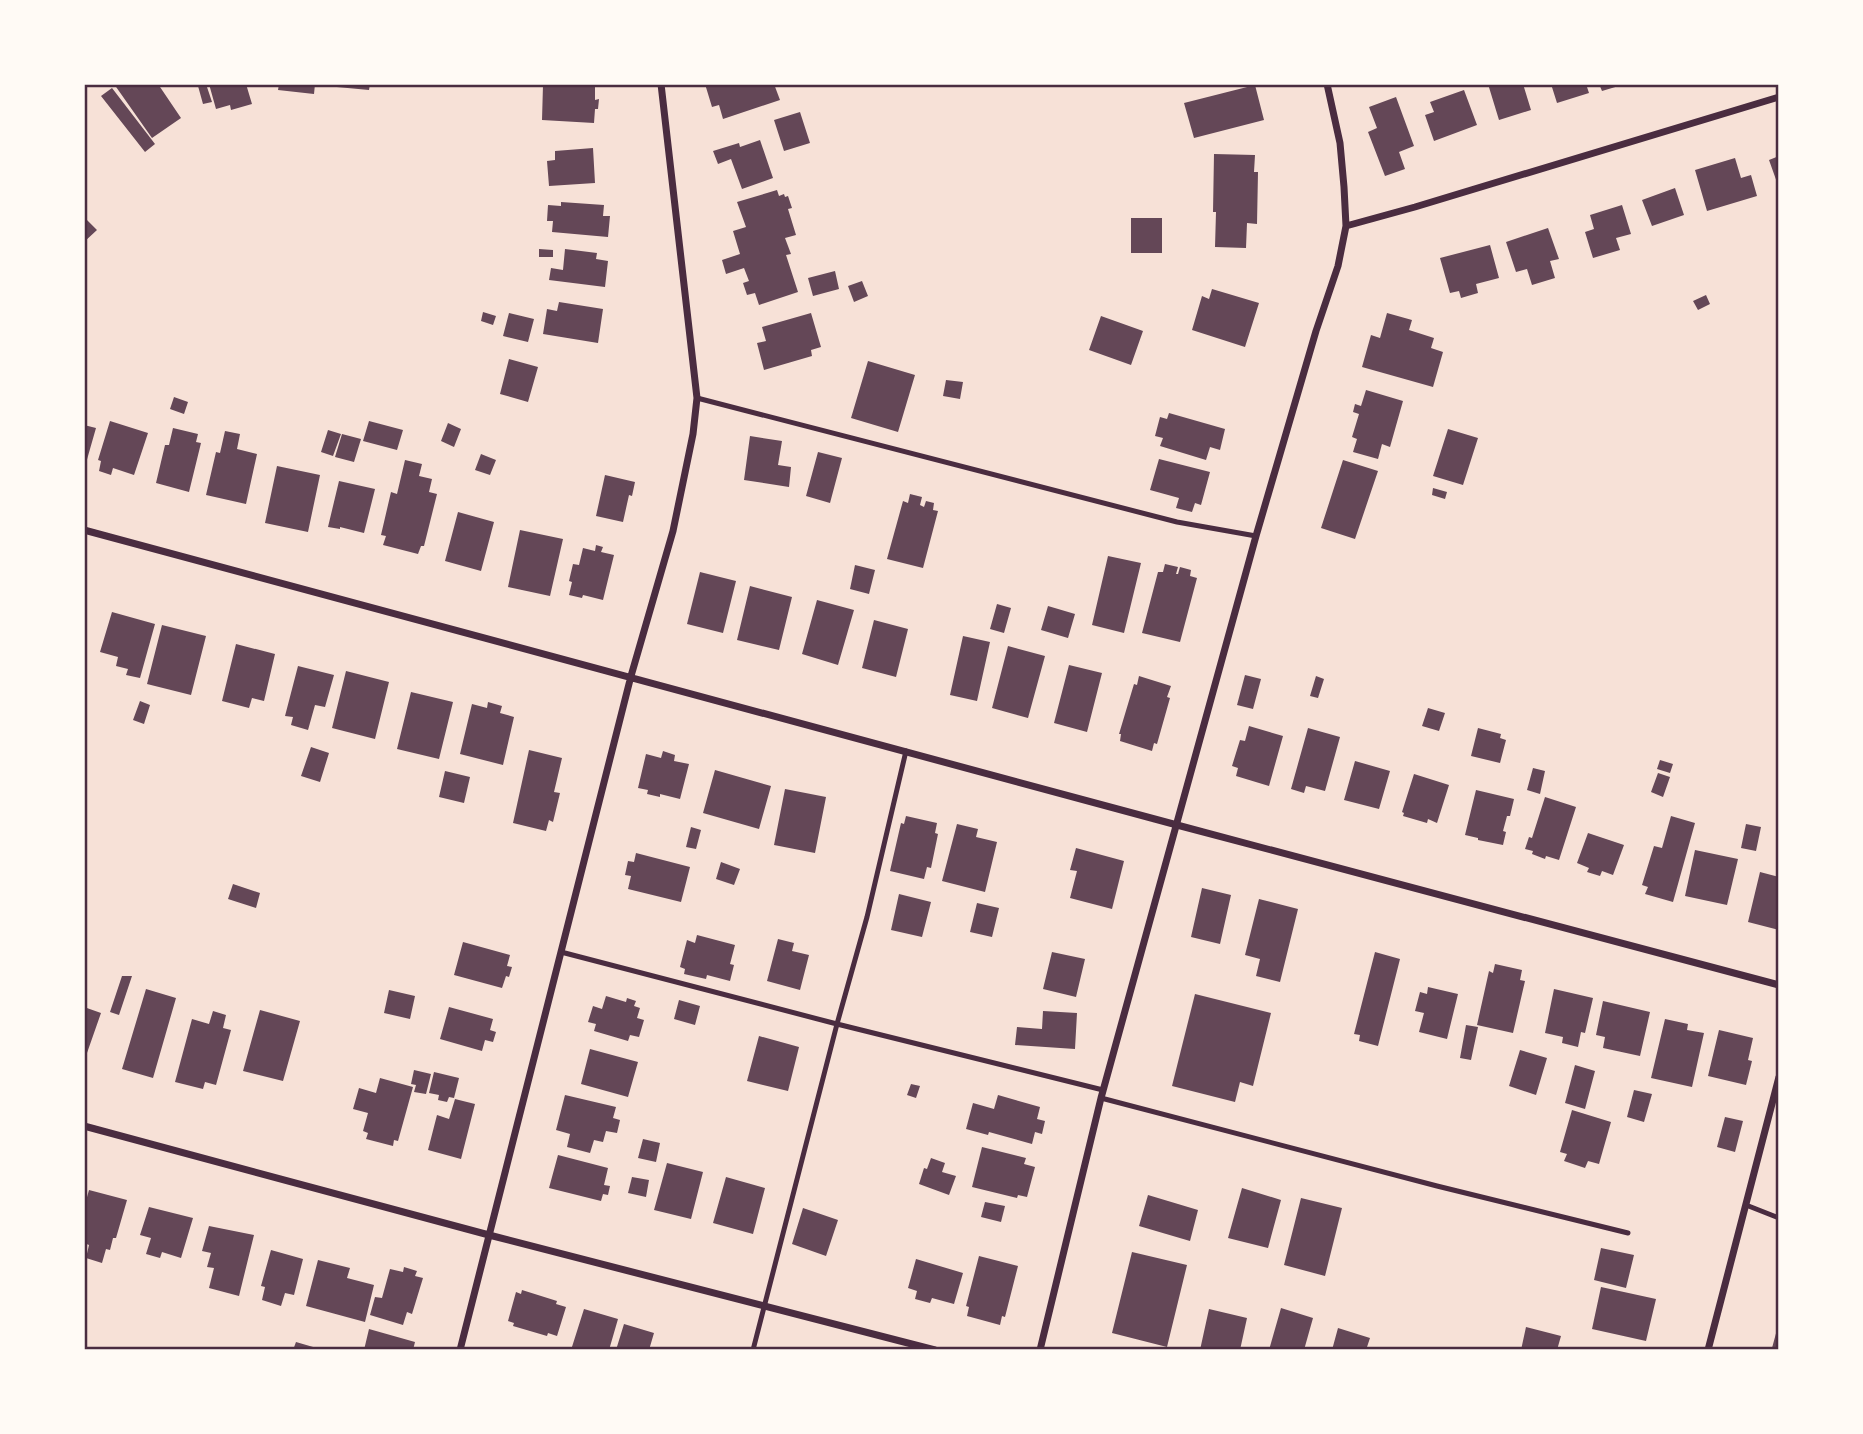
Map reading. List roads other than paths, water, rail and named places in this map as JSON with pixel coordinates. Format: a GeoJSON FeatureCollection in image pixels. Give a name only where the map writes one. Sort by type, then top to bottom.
{"type":"FeatureCollection","features":[{"type":"Feature","properties":{"kind":"street"},"geometry":{"type":"LineString","coordinates":[[460,1350],[631,677],[673,531],[693,435],[697,398],[661,84]]}},
{"type":"Feature","properties":{"kind":"street"},"geometry":{"type":"LineString","coordinates":[[1040,1350],[1102,1094],[1256,536],[1316,331],[1338,266],[1346,226],[1340,143],[1327,84]]}},
{"type":"Feature","properties":{"kind":"street"},"geometry":{"type":"LineString","coordinates":[[1346,226],[1779,97]]}},
{"type":"Feature","properties":{"kind":"street"},"geometry":{"type":"LineString","coordinates":[[84,530],[1779,985]]}},
{"type":"Feature","properties":{"kind":"street"},"geometry":{"type":"LineString","coordinates":[[1708,1350],[1779,1077]]}},
{"type":"Feature","properties":{"kind":"street"},"geometry":{"type":"LineString","coordinates":[[84,1126],[489,1235],[935,1350]]}},
{"type":"Feature","properties":{"kind":"lane"},"geometry":{"type":"LineString","coordinates":[[697,398],[1177,522],[1256,536]]}},
{"type":"Feature","properties":{"kind":"lane"},"geometry":{"type":"LineString","coordinates":[[754,1350],[836,1024],[867,917],[906,751]]}},
{"type":"Feature","properties":{"kind":"lane"},"geometry":{"type":"LineString","coordinates":[[561,952],[1102,1094],[1424,1182],[1628,1233]]}},
{"type":"Feature","properties":{"kind":"lane"},"geometry":{"type":"LineString","coordinates":[[1746,1205],[1779,1218]]}}]}
